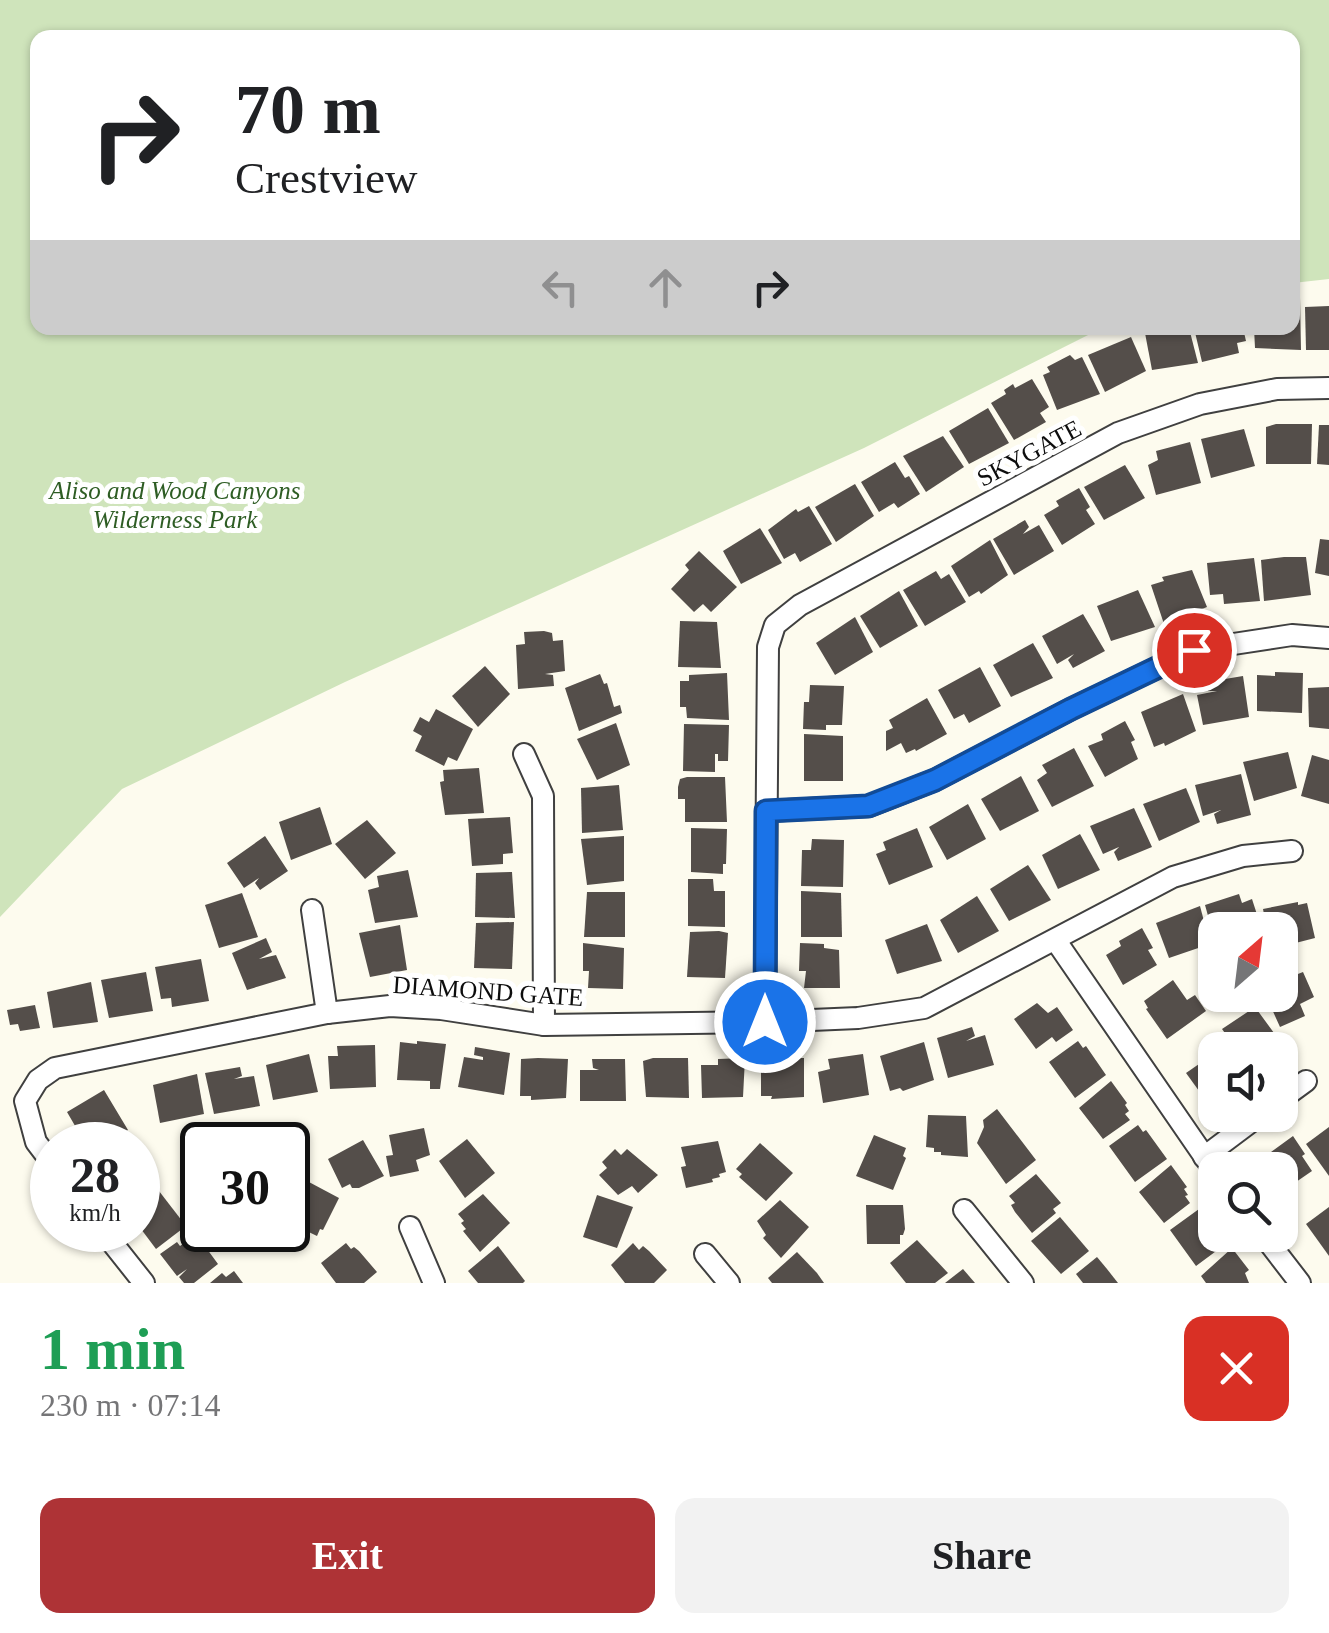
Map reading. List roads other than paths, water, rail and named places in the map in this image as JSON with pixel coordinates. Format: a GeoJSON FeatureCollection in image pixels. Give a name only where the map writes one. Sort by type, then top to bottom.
{"type":"FeatureCollection","features":[{"type":"Feature","properties":{"kind":"street","name":"SKYGATE"},"geometry":{"type":"LineString","coordinates":[[766,811],[768,646],[775,625],[800,606],[1118,433],[1200,404],[1277,389],[1329,388]]}},
{"type":"Feature","properties":{"kind":"street"},"geometry":{"type":"LineString","coordinates":[[765,1022],[766,811],[868,806],[935,780],[1194,650],[1292,635],[1329,638]]}},
{"type":"Feature","properties":{"kind":"street"},"geometry":{"type":"LineString","coordinates":[[524,754],[543,796],[544,1025]]}},
{"type":"Feature","properties":{"kind":"street","name":"DIAMOND GATE"},"geometry":{"type":"LineString","coordinates":[[31,1122],[25,1100],[38,1080],[55,1068],[327,1013],[390,1006],[544,1025],[858,1018],[924,1008],[1174,877],[1243,856],[1292,852]]}},
{"type":"Feature","properties":{"kind":"street"},"geometry":{"type":"LineString","coordinates":[[312,910],[327,1013]]}},
{"type":"Feature","properties":{"kind":"street"},"geometry":{"type":"LineString","coordinates":[[1056,941],[1201,1152]]}},
{"type":"Feature","properties":{"kind":"street"},"geometry":{"type":"LineString","coordinates":[[1298,1087],[1306,1081]]}},
{"type":"Feature","properties":{"kind":"street"},"geometry":{"type":"LineString","coordinates":[[1221,1152],[1242,1132]]}},
{"type":"Feature","properties":{"kind":"street"},"geometry":{"type":"LineString","coordinates":[[964,1210],[1022,1283]]}},
{"type":"Feature","properties":{"kind":"street"},"geometry":{"type":"LineString","coordinates":[[410,1227],[434,1283]]}},
{"type":"Feature","properties":{"kind":"street"},"geometry":{"type":"LineString","coordinates":[[119,1252],[144,1283]]}},
{"type":"Feature","properties":{"kind":"street"},"geometry":{"type":"LineString","coordinates":[[1276,1252],[1300,1283]]}},
{"type":"Feature","properties":{"kind":"street"},"geometry":{"type":"LineString","coordinates":[[705,1254],[729,1283]]}},
{"type":"Feature","properties":{"kind":"park label","name":"Aliso and Wood Canyons Wilderness Park"},"geometry":{"type":"Point","coordinates":[175,504]}}]}
